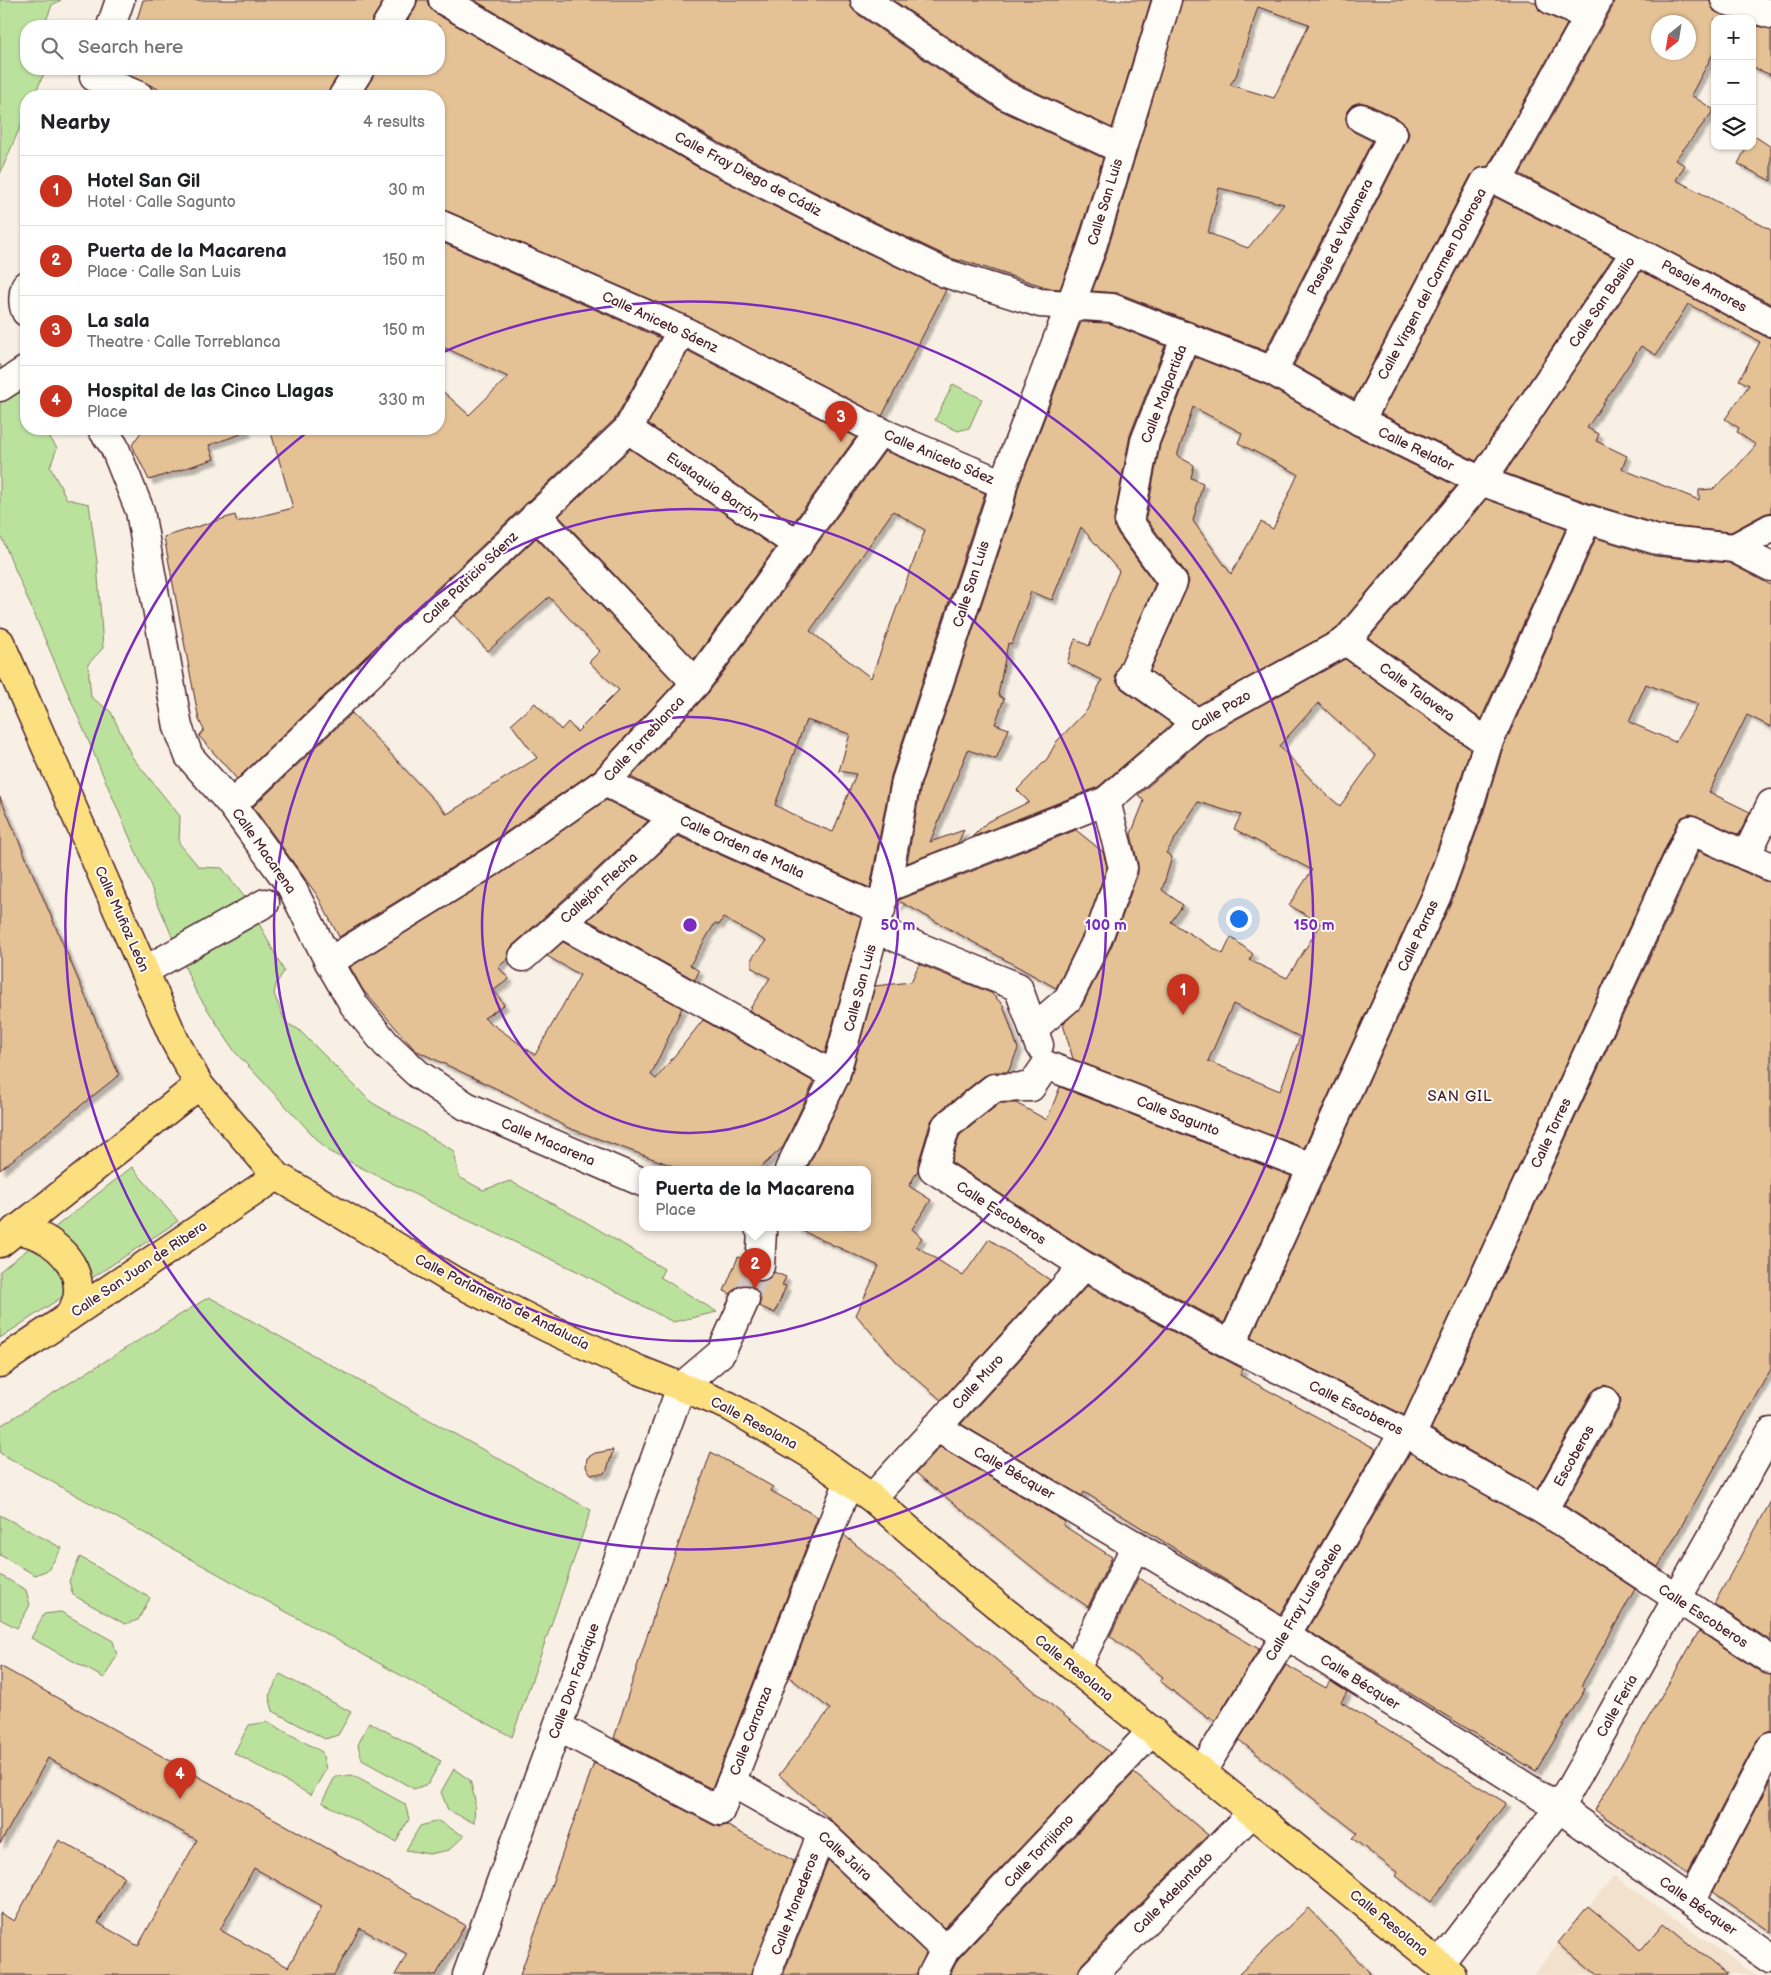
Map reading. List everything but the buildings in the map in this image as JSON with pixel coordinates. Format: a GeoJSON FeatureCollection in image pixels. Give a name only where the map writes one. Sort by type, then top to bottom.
{"type":"FeatureCollection","features":[{"type":"Feature","properties":{"kind":"main road","name":"Calle Muñoz León"},"geometry":{"type":"LineString","coordinates":[[0,642],[175,1041],[199,1085],[277,1176]]}},
{"type":"Feature","properties":{"kind":"main road"},"geometry":{"type":"LineString","coordinates":[[8,1236],[199,1085]]}},
{"type":"Feature","properties":{"kind":"main road","name":"Calle San Juan de Ribera"},"geometry":{"type":"LineString","coordinates":[[0,1363],[277,1176]]}},
{"type":"Feature","properties":{"kind":"main road","name":"Calle Parlamento de Andalucía"},"geometry":{"type":"LineString","coordinates":[[277,1176],[451,1279],[548,1328],[681,1387]]}},
{"type":"Feature","properties":{"kind":"main road"},"geometry":{"type":"LineString","coordinates":[[8,1236],[28,1231],[45,1238],[58,1248],[70,1263],[75,1274],[78,1292],[75,1306],[68,1317]]}},
{"type":"Feature","properties":{"kind":"main road","name":"Calle Resolana"},"geometry":{"type":"LineString","coordinates":[[681,1387],[729,1406],[810,1454],[872,1498],[976,1588],[1445,1969]]}},
{"type":"Feature","properties":{"kind":"street"},"geometry":{"type":"LineString","coordinates":[[113,20],[120,0]]}},
{"type":"Feature","properties":{"kind":"street"},"geometry":{"type":"LineString","coordinates":[[390,20],[402,0]]}},
{"type":"Feature","properties":{"kind":"street","name":"Calle Fray Diego de Cádiz"},"geometry":{"type":"LineString","coordinates":[[443,0],[708,155],[847,226],[945,273],[1040,303],[1070,305]]}},
{"type":"Feature","properties":{"kind":"street"},"geometry":{"type":"LineString","coordinates":[[864,0],[1005,95],[1121,149]]}},
{"type":"Feature","properties":{"kind":"street","name":"Calle San Luis"},"geometry":{"type":"LineString","coordinates":[[791,1166],[835,1076],[881,909],[906,781],[1000,499],[1003,484],[1091,250],[1166,0]]}},
{"type":"Feature","properties":{"kind":"street"},"geometry":{"type":"LineString","coordinates":[[1551,0],[1594,8]]}},
{"type":"Feature","properties":{"kind":"street"},"geometry":{"type":"LineString","coordinates":[[1725,0],[1771,14]]}},
{"type":"Feature","properties":{"kind":"street","name":"Calle Virgen del Carmen Dolorosa"},"geometry":{"type":"LineString","coordinates":[[1360,421],[1485,182],[1498,181],[1594,8]]}},
{"type":"Feature","properties":{"kind":"street"},"geometry":{"type":"LineString","coordinates":[[347,90],[356,75]]}},
{"type":"Feature","properties":{"kind":"street"},"geometry":{"type":"LineString","coordinates":[[93,81],[121,90]]}},
{"type":"Feature","properties":{"kind":"street","name":"Pasaje de Valvanera"},"geometry":{"type":"LineString","coordinates":[[1273,371],[1393,134],[1361,118]]}},
{"type":"Feature","properties":{"kind":"street","name":"Calle San Basilio"},"geometry":{"type":"LineString","coordinates":[[1481,481],[1636,251],[1498,181]]}},
{"type":"Feature","properties":{"kind":"street","name":"Calle Aniceto Sáenz"},"geometry":{"type":"LineString","coordinates":[[445,227],[682,330],[878,430]]}},
{"type":"Feature","properties":{"kind":"street","name":"Pasaje Amores"},"geometry":{"type":"LineString","coordinates":[[1636,251],[1771,322]]}},
{"type":"Feature","properties":{"kind":"street","name":"Calle Relator"},"geometry":{"type":"LineString","coordinates":[[1070,305],[1112,308],[1273,371],[1360,421],[1481,481],[1587,519],[1657,540],[1734,548],[1771,567]]}},
{"type":"Feature","properties":{"kind":"street","name":"Calle Patricio Sáenz"},"geometry":{"type":"LineString","coordinates":[[232,805],[628,429],[682,330]]}},
{"type":"Feature","properties":{"kind":"street","name":"Calle Malpartida"},"geometry":{"type":"LineString","coordinates":[[1186,336],[1144,441],[1129,522],[1173,582],[1131,676],[1197,723]]}},
{"type":"Feature","properties":{"kind":"street"},"geometry":{"type":"LineString","coordinates":[[0,387],[20,374]]}},
{"type":"Feature","properties":{"kind":"street","name":"Eustaquia Barrón"},"geometry":{"type":"LineString","coordinates":[[628,429],[798,545]]}},
{"type":"Feature","properties":{"kind":"street","name":"Calle Aniceto Sáez"},"geometry":{"type":"LineString","coordinates":[[878,430],[1003,484]]}},
{"type":"Feature","properties":{"kind":"street","name":"Calle Torreblanca"},"geometry":{"type":"LineString","coordinates":[[329,962],[494,860],[605,782],[696,682],[798,545],[878,430]]}},
{"type":"Feature","properties":{"kind":"street","name":"Calle Macarena"},"geometry":{"type":"LineString","coordinates":[[114,435],[140,511],[178,727],[189,756],[232,805],[278,895],[329,962],[354,1005],[386,1044],[418,1074],[466,1106],[639,1181]]}},
{"type":"Feature","properties":{"kind":"street","name":"Calle Pozo"},"geometry":{"type":"LineString","coordinates":[[881,909],[1106,801],[1197,723],[1346,641],[1481,481]]}},
{"type":"Feature","properties":{"kind":"street"},"geometry":{"type":"LineString","coordinates":[[536,515],[696,682]]}},
{"type":"Feature","properties":{"kind":"street","name":"Calle Parras"},"geometry":{"type":"LineString","coordinates":[[1231,1346],[1311,1167],[1437,895],[1468,809],[1488,743],[1587,519]]}},
{"type":"Feature","properties":{"kind":"street"},"geometry":{"type":"LineString","coordinates":[[1734,548],[1771,528]]}},
{"type":"Feature","properties":{"kind":"street","name":"Calle Talavera"},"geometry":{"type":"LineString","coordinates":[[1346,641],[1488,743]]}},
{"type":"Feature","properties":{"kind":"street","name":"Calle Orden de Malta"},"geometry":{"type":"LineString","coordinates":[[605,782],[675,817],[881,909],[1018,987],[1046,1065]]}},
{"type":"Feature","properties":{"kind":"street"},"geometry":{"type":"LineString","coordinates":[[1033,1029],[1068,999],[1098,938],[1123,868],[1106,801]]}},
{"type":"Feature","properties":{"kind":"street"},"geometry":{"type":"LineString","coordinates":[[1771,804],[1746,856],[1771,867]]}},
{"type":"Feature","properties":{"kind":"street","name":"Callejón Flecha"},"geometry":{"type":"LineString","coordinates":[[523,957],[594,895],[675,817]]}},
{"type":"Feature","properties":{"kind":"street","name":"Calle Torres"},"geometry":{"type":"LineString","coordinates":[[1408,1434],[1690,830],[1746,856]]}},
{"type":"Feature","properties":{"kind":"street"},"geometry":{"type":"LineString","coordinates":[[144,971],[278,895]]}},
{"type":"Feature","properties":{"kind":"street"},"geometry":{"type":"LineString","coordinates":[[561,923],[835,1076]]}},
{"type":"Feature","properties":{"kind":"street","name":"Calle Sagunto"},"geometry":{"type":"LineString","coordinates":[[1046,1065],[1311,1167]]}},
{"type":"Feature","properties":{"kind":"street","name":"Calle Escoberos"},"geometry":{"type":"LineString","coordinates":[[1046,1065],[1031,1087],[994,1088],[946,1126],[933,1169],[1084,1266],[1231,1346],[1408,1434],[1543,1510],[1771,1660]]}},
{"type":"Feature","properties":{"kind":"street"},"geometry":{"type":"LineString","coordinates":[[760,1266],[761,1231]]}},
{"type":"Feature","properties":{"kind":"street","name":"Calle Muro"},"geometry":{"type":"LineString","coordinates":[[872,1498],[1084,1266]]}},
{"type":"Feature","properties":{"kind":"street"},"geometry":{"type":"LineString","coordinates":[[681,1387],[721,1353],[746,1300]]}},
{"type":"Feature","properties":{"kind":"street","name":"Calle Don Fadrique"},"geometry":{"type":"LineString","coordinates":[[467,1975],[681,1387]]}},
{"type":"Feature","properties":{"kind":"street","name":"Escoberos"},"geometry":{"type":"LineString","coordinates":[[1543,1510],[1605,1401]]}},
{"type":"Feature","properties":{"kind":"street","name":"Calle Bécquer"},"geometry":{"type":"LineString","coordinates":[[936,1428],[1286,1635],[1559,1808],[1771,1958]]}},
{"type":"Feature","properties":{"kind":"street","name":"Calle Feria"},"geometry":{"type":"LineString","coordinates":[[1445,1969],[1559,1808],[1771,1432]]}},
{"type":"Feature","properties":{"kind":"street","name":"Calle Fray Luis Sotelo"},"geometry":{"type":"LineString","coordinates":[[1202,1771],[1408,1434]]}},
{"type":"Feature","properties":{"kind":"street","name":"Calle Carranza"},"geometry":{"type":"LineString","coordinates":[[558,1728],[720,1811],[849,1481]]}},
{"type":"Feature","properties":{"kind":"street"},"geometry":{"type":"LineString","coordinates":[[1076,1669],[1136,1545]]}},
{"type":"Feature","properties":{"kind":"street","name":"Calle Torrijiano"},"geometry":{"type":"LineString","coordinates":[[932,1975],[945,1950],[1152,1731]]}},
{"type":"Feature","properties":{"kind":"street"},"geometry":{"type":"LineString","coordinates":[[1691,1901],[1771,1747]]}},
{"type":"Feature","properties":{"kind":"street","name":"Calle Jaira"},"geometry":{"type":"LineString","coordinates":[[731,1782],[822,1833],[945,1950]]}},
{"type":"Feature","properties":{"kind":"street","name":"Calle Adelantado"},"geometry":{"type":"LineString","coordinates":[[1093,1975],[1253,1812]]}},
{"type":"Feature","properties":{"kind":"street","name":"Calle Monederos"},"geometry":{"type":"LineString","coordinates":[[766,1975],[822,1833]]}},
{"type":"Feature","properties":{"kind":"shaded area"},"geometry":{"type":"Polygon","coordinates":[[[1614,1876],[1756,1975],[1534,1975],[1614,1876]]]}},
{"type":"Feature","properties":{"kind":"green space"},"geometry":{"type":"Polygon","coordinates":[[[0,0],[61,0],[52,5],[46,20],[20,20],[20,75],[43,75],[37,90],[20,90],[20,127],[0,174],[0,0]]]}},
{"type":"Feature","properties":{"kind":"green space"},"geometry":{"type":"Polygon","coordinates":[[[0,364],[20,394],[20,435],[48,435],[57,448],[50,467],[67,499],[89,504],[97,562],[103,648],[88,664],[91,697],[111,712],[132,757],[180,816],[179,843],[199,867],[222,868],[246,899],[284,971],[276,984],[274,994],[286,1023],[298,1029],[371,1102],[454,1151],[459,1177],[483,1190],[510,1181],[581,1219],[664,1269],[660,1277],[717,1312],[673,1322],[579,1272],[452,1213],[328,1151],[235,1052],[195,990],[0,534],[0,364]]]}},
{"type":"Feature","properties":{"kind":"green space"},"geometry":{"type":"Polygon","coordinates":[[[953,384],[982,399],[969,428],[958,431],[935,420],[953,384]]]}},
{"type":"Feature","properties":{"kind":"green space"},"geometry":{"type":"Polygon","coordinates":[[[132,1167],[178,1221],[92,1278],[88,1278],[54,1232],[54,1228],[132,1167]]]}},
{"type":"Feature","properties":{"kind":"green space"},"geometry":{"type":"Polygon","coordinates":[[[32,1246],[65,1270],[65,1295],[0,1338],[0,1271],[32,1246]]]}},
{"type":"Feature","properties":{"kind":"green space"},"geometry":{"type":"Polygon","coordinates":[[[209,1297],[591,1510],[512,1737],[0,1453],[0,1426],[209,1297]]]}},
{"type":"Feature","properties":{"kind":"green space"},"geometry":{"type":"Polygon","coordinates":[[[0,1515],[62,1548],[48,1570],[35,1575],[0,1555],[0,1515]]]}},
{"type":"Feature","properties":{"kind":"green space"},"geometry":{"type":"Polygon","coordinates":[[[80,1557],[150,1598],[138,1620],[125,1624],[73,1595],[69,1581],[80,1557]]]}},
{"type":"Feature","properties":{"kind":"green space"},"geometry":{"type":"Polygon","coordinates":[[[0,1575],[26,1590],[30,1605],[17,1628],[0,1619],[0,1575]]]}},
{"type":"Feature","properties":{"kind":"green space"},"geometry":{"type":"Polygon","coordinates":[[[61,1612],[113,1641],[117,1655],[104,1678],[31,1638],[44,1614],[61,1612]]]}},
{"type":"Feature","properties":{"kind":"green space"},"geometry":{"type":"Polygon","coordinates":[[[280,1674],[351,1712],[338,1735],[325,1739],[273,1711],[269,1696],[280,1674]]]}},
{"type":"Feature","properties":{"kind":"green space"},"geometry":{"type":"Polygon","coordinates":[[[268,1722],[322,1752],[326,1769],[311,1795],[234,1753],[249,1725],[268,1722]]]}},
{"type":"Feature","properties":{"kind":"green space"},"geometry":{"type":"Polygon","coordinates":[[[369,1722],[441,1761],[428,1784],[414,1789],[362,1760],[358,1745],[369,1722]]]}},
{"type":"Feature","properties":{"kind":"green space"},"geometry":{"type":"Polygon","coordinates":[[[454,1769],[470,1780],[475,1800],[474,1823],[448,1810],[441,1792],[454,1769]]]}},
{"type":"Feature","properties":{"kind":"green space"},"geometry":{"type":"Polygon","coordinates":[[[352,1775],[405,1804],[409,1819],[396,1842],[322,1802],[335,1777],[352,1775]]]}},
{"type":"Feature","properties":{"kind":"green space"},"geometry":{"type":"Polygon","coordinates":[[[438,1821],[464,1836],[449,1850],[429,1854],[406,1850],[420,1826],[438,1821]]]}},
{"type":"Feature","properties":{"kind":"tunnel"},"geometry":{"type":"LineString","coordinates":[[745,1300],[760,1266]]}},
{"type":"Feature","properties":{"kind":"place","name":"La sala"},"geometry":{"type":"Point","coordinates":[841,442]}},
{"type":"Feature","properties":{"kind":"place","name":"Hotel San Gil"},"geometry":{"type":"Point","coordinates":[1183,1015]}},
{"type":"Feature","properties":{"kind":"place","name":"Puerta de la Macarena"},"geometry":{"type":"Point","coordinates":[755,1289]}},
{"type":"Feature","properties":{"kind":"place","name":"Hospital de las Cinco Llagas"},"geometry":{"type":"Point","coordinates":[180,1799]}},
{"type":"Feature","properties":{"kind":"district","name":"SAN GIL"},"geometry":{"type":"Point","coordinates":[1460,1096]}}]}
